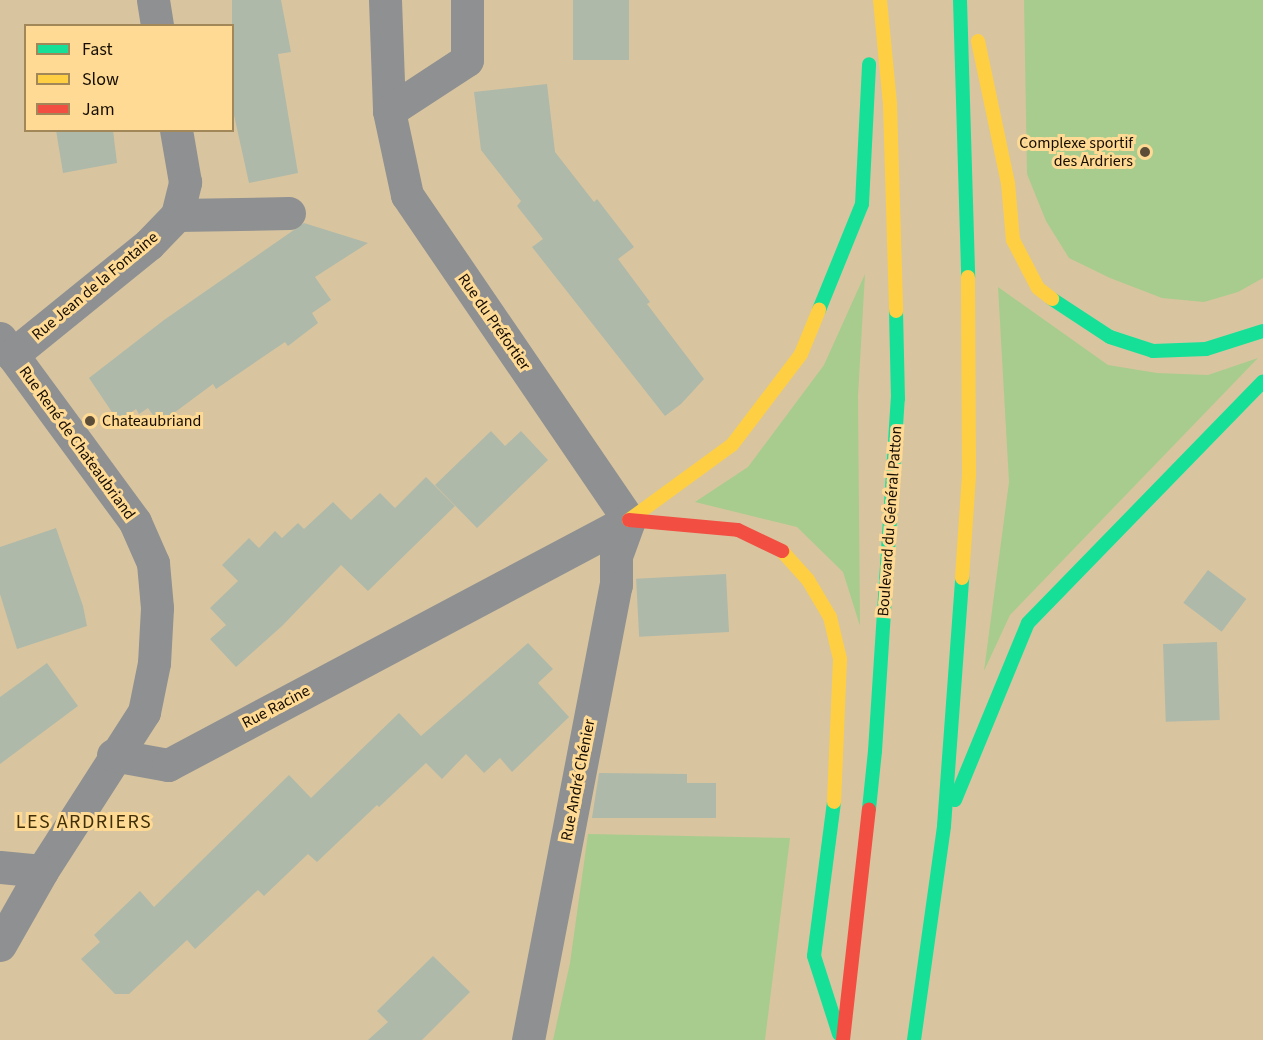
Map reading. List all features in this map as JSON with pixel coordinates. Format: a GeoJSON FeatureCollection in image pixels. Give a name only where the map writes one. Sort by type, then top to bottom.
{"type":"FeatureCollection","features":[{"type":"Feature","properties":{"kind":"highway"},"geometry":{"type":"LineString","coordinates":[[628,520],[732,445],[801,354],[862,204],[872,0]]}},
{"type":"Feature","properties":{"kind":"highway","name":"Boulevard du Général Patton"},"geometry":{"type":"LineString","coordinates":[[842,1040],[875,751],[898,399],[890,104],[880,0]]}},
{"type":"Feature","properties":{"kind":"highway"},"geometry":{"type":"LineString","coordinates":[[914,1040],[944,826],[969,474],[968,267],[960,0]]}},
{"type":"Feature","properties":{"kind":"highway"},"geometry":{"type":"LineString","coordinates":[[969,0],[1008,183],[1013,240],[1038,288],[1072,314],[1110,337],[1153,351],[1206,349],[1263,331]]}},
{"type":"Feature","properties":{"kind":"highway"},"geometry":{"type":"LineString","coordinates":[[944,826],[1028,623],[1263,381]]}},
{"type":"Feature","properties":{"kind":"highway"},"geometry":{"type":"LineString","coordinates":[[628,520],[705,525],[738,530],[784,552],[808,580],[830,617],[840,659],[839,718],[834,803],[814,956],[842,1040]]}},
{"type":"Feature","properties":{"kind":"street"},"geometry":{"type":"LineString","coordinates":[[153,0],[158,24]]}},
{"type":"Feature","properties":{"kind":"street","name":"Rue du Préfortier"},"geometry":{"type":"LineString","coordinates":[[385,0],[389,111],[407,195],[628,520]]}},
{"type":"Feature","properties":{"kind":"street"},"geometry":{"type":"LineString","coordinates":[[389,111],[467,60],[466,0]]}},
{"type":"Feature","properties":{"kind":"street"},"geometry":{"type":"LineString","coordinates":[[176,132],[185,182],[177,215],[289,213]]}},
{"type":"Feature","properties":{"kind":"street","name":"Rue Jean de la Fontaine"},"geometry":{"type":"LineString","coordinates":[[6,346],[149,244],[177,215]]}},
{"type":"Feature","properties":{"kind":"street","name":"Rue René de Chateaubriand"},"geometry":{"type":"LineString","coordinates":[[6,346],[135,522],[153,562],[158,608],[154,663],[144,712],[113,755]]}},
{"type":"Feature","properties":{"kind":"street","name":"Rue Racine"},"geometry":{"type":"LineString","coordinates":[[113,755],[168,765],[628,520]]}},
{"type":"Feature","properties":{"kind":"street","name":"Rue André Chénier"},"geometry":{"type":"LineString","coordinates":[[528,1040],[616,585],[616,556],[628,520]]}},
{"type":"Feature","properties":{"kind":"street"},"geometry":{"type":"LineString","coordinates":[[0,945],[113,755]]}},
{"type":"Feature","properties":{"kind":"street"},"geometry":{"type":"LineString","coordinates":[[0,867],[42,871]]}},
{"type":"Feature","properties":{"kind":"green space","name":"Complexe sportif des Ardriers"},"geometry":{"type":"Polygon","coordinates":[[[1024,0],[1263,0],[1263,278],[1238,292],[1204,302],[1162,298],[1110,278],[1069,258],[1046,221],[1027,174],[1024,0]]]}},
{"type":"Feature","properties":{"kind":"green space"},"geometry":{"type":"Polygon","coordinates":[[[865,274],[858,396],[860,626],[843,572],[797,527],[695,502],[748,467],[824,365],[865,274]]]}},
{"type":"Feature","properties":{"kind":"green space"},"geometry":{"type":"Polygon","coordinates":[[[998,287],[1108,365],[1157,373],[1208,375],[1258,358],[1010,615],[984,671],[1009,482],[998,287]]]}},
{"type":"Feature","properties":{"kind":"green space"},"geometry":{"type":"Polygon","coordinates":[[[588,834],[790,838],[765,1040],[553,1040],[570,963],[588,834]]]}},
{"type":"Feature","properties":{"kind":"building"},"geometry":{"type":"Polygon","coordinates":[[[232,0],[281,0],[291,52],[278,54],[298,173],[249,183],[234,115],[234,24],[232,24],[232,0]]]}},
{"type":"Feature","properties":{"kind":"building"},"geometry":{"type":"Polygon","coordinates":[[[573,0],[629,0],[629,60],[573,60],[573,0]]]}},
{"type":"Feature","properties":{"kind":"building"},"geometry":{"type":"Polygon","coordinates":[[[547,84],[555,152],[594,202],[597,199],[634,247],[618,259],[650,302],[647,304],[704,379],[681,404],[665,416],[532,247],[543,239],[517,206],[521,201],[481,150],[474,92],[547,84]]]}},
{"type":"Feature","properties":{"kind":"building"},"geometry":{"type":"Polygon","coordinates":[[[56,132],[113,132],[117,163],[63,173],[56,132]]]}},
{"type":"Feature","properties":{"kind":"building"},"geometry":{"type":"Polygon","coordinates":[[[304,223],[368,243],[315,277],[331,300],[312,313],[318,323],[288,346],[285,342],[216,389],[213,384],[159,424],[148,408],[139,414],[136,409],[118,421],[89,378],[164,320],[304,223]]]}},
{"type":"Feature","properties":{"kind":"building"},"geometry":{"type":"Polygon","coordinates":[[[491,431],[505,446],[521,431],[548,460],[477,528],[435,485],[491,431]]]}},
{"type":"Feature","properties":{"kind":"building"},"geometry":{"type":"Polygon","coordinates":[[[426,477],[455,506],[368,591],[341,565],[282,626],[236,667],[210,639],[226,625],[210,608],[238,581],[222,565],[249,538],[259,548],[275,531],[282,538],[298,523],[304,529],[333,502],[351,520],[380,493],[395,508],[426,477]]]}},
{"type":"Feature","properties":{"kind":"building"},"geometry":{"type":"Polygon","coordinates":[[[56,528],[83,606],[87,626],[17,649],[0,594],[0,547],[56,528]]]}},
{"type":"Feature","properties":{"kind":"building"},"geometry":{"type":"Polygon","coordinates":[[[1208,570],[1246,599],[1222,632],[1183,603],[1208,570]]]}},
{"type":"Feature","properties":{"kind":"building"},"geometry":{"type":"Polygon","coordinates":[[[726,574],[729,632],[639,637],[636,579],[726,574]]]}},
{"type":"Feature","properties":{"kind":"building"},"geometry":{"type":"Polygon","coordinates":[[[1217,642],[1220,720],[1166,722],[1163,644],[1217,642]]]}},
{"type":"Feature","properties":{"kind":"building"},"geometry":{"type":"Polygon","coordinates":[[[528,643],[553,669],[538,683],[569,717],[512,772],[500,758],[484,773],[466,754],[442,779],[426,763],[379,807],[377,805],[317,862],[308,854],[264,896],[258,890],[195,949],[187,940],[129,994],[115,994],[81,959],[100,942],[94,935],[140,891],[154,907],[289,775],[311,798],[399,713],[421,736],[528,643]]]}},
{"type":"Feature","properties":{"kind":"building"},"geometry":{"type":"Polygon","coordinates":[[[47,663],[78,706],[0,764],[0,697],[47,663]]]}},
{"type":"Feature","properties":{"kind":"building"},"geometry":{"type":"Polygon","coordinates":[[[599,773],[687,774],[687,783],[716,783],[716,818],[592,818],[599,773]]]}},
{"type":"Feature","properties":{"kind":"building"},"geometry":{"type":"Polygon","coordinates":[[[433,956],[470,992],[422,1040],[368,1040],[388,1022],[377,1011],[433,956]]]}},
{"type":"Feature","properties":{"kind":"traffic: fast"},"geometry":{"type":"LineString","coordinates":[[960,0],[968,277]]}},
{"type":"Feature","properties":{"kind":"traffic: fast"},"geometry":{"type":"LineString","coordinates":[[819,310],[862,204],[869,64]]}},
{"type":"Feature","properties":{"kind":"traffic: fast"},"geometry":{"type":"LineString","coordinates":[[1052,299],[1110,337],[1153,351],[1206,349],[1263,331]]}},
{"type":"Feature","properties":{"kind":"traffic: fast"},"geometry":{"type":"LineString","coordinates":[[869,809],[875,751],[898,399],[896,311]]}},
{"type":"Feature","properties":{"kind":"traffic: fast"},"geometry":{"type":"LineString","coordinates":[[955,800],[1028,623],[1263,381]]}},
{"type":"Feature","properties":{"kind":"traffic: fast"},"geometry":{"type":"LineString","coordinates":[[914,1040],[944,826],[962,578]]}},
{"type":"Feature","properties":{"kind":"traffic: fast"},"geometry":{"type":"LineString","coordinates":[[834,802],[814,956],[839,1034]]}},
{"type":"Feature","properties":{"kind":"traffic: slow"},"geometry":{"type":"LineString","coordinates":[[880,0],[890,104],[896,311]]}},
{"type":"Feature","properties":{"kind":"traffic: slow"},"geometry":{"type":"LineString","coordinates":[[978,41],[1008,183],[1013,240],[1038,288],[1052,299]]}},
{"type":"Feature","properties":{"kind":"traffic: slow"},"geometry":{"type":"LineString","coordinates":[[962,578],[969,474],[968,277]]}},
{"type":"Feature","properties":{"kind":"traffic: slow"},"geometry":{"type":"LineString","coordinates":[[629,520],[732,445],[801,354],[819,310]]}},
{"type":"Feature","properties":{"kind":"traffic: slow"},"geometry":{"type":"LineString","coordinates":[[782,551],[808,580],[830,617],[840,659],[834,802]]}},
{"type":"Feature","properties":{"kind":"traffic: jam"},"geometry":{"type":"LineString","coordinates":[[629,520],[738,530],[782,551]]}},
{"type":"Feature","properties":{"kind":"traffic: jam"},"geometry":{"type":"LineString","coordinates":[[843,1040],[869,809]]}},
{"type":"Feature","properties":{"kind":"place","name":"Complexe sportif des Ardriers"},"geometry":{"type":"Point","coordinates":[1145,152]}},
{"type":"Feature","properties":{"kind":"place","name":"Chateaubriand"},"geometry":{"type":"Point","coordinates":[90,421]}},
{"type":"Feature","properties":{"kind":"district","name":"LES ARDRIERS"},"geometry":{"type":"Point","coordinates":[84,822]}}]}
